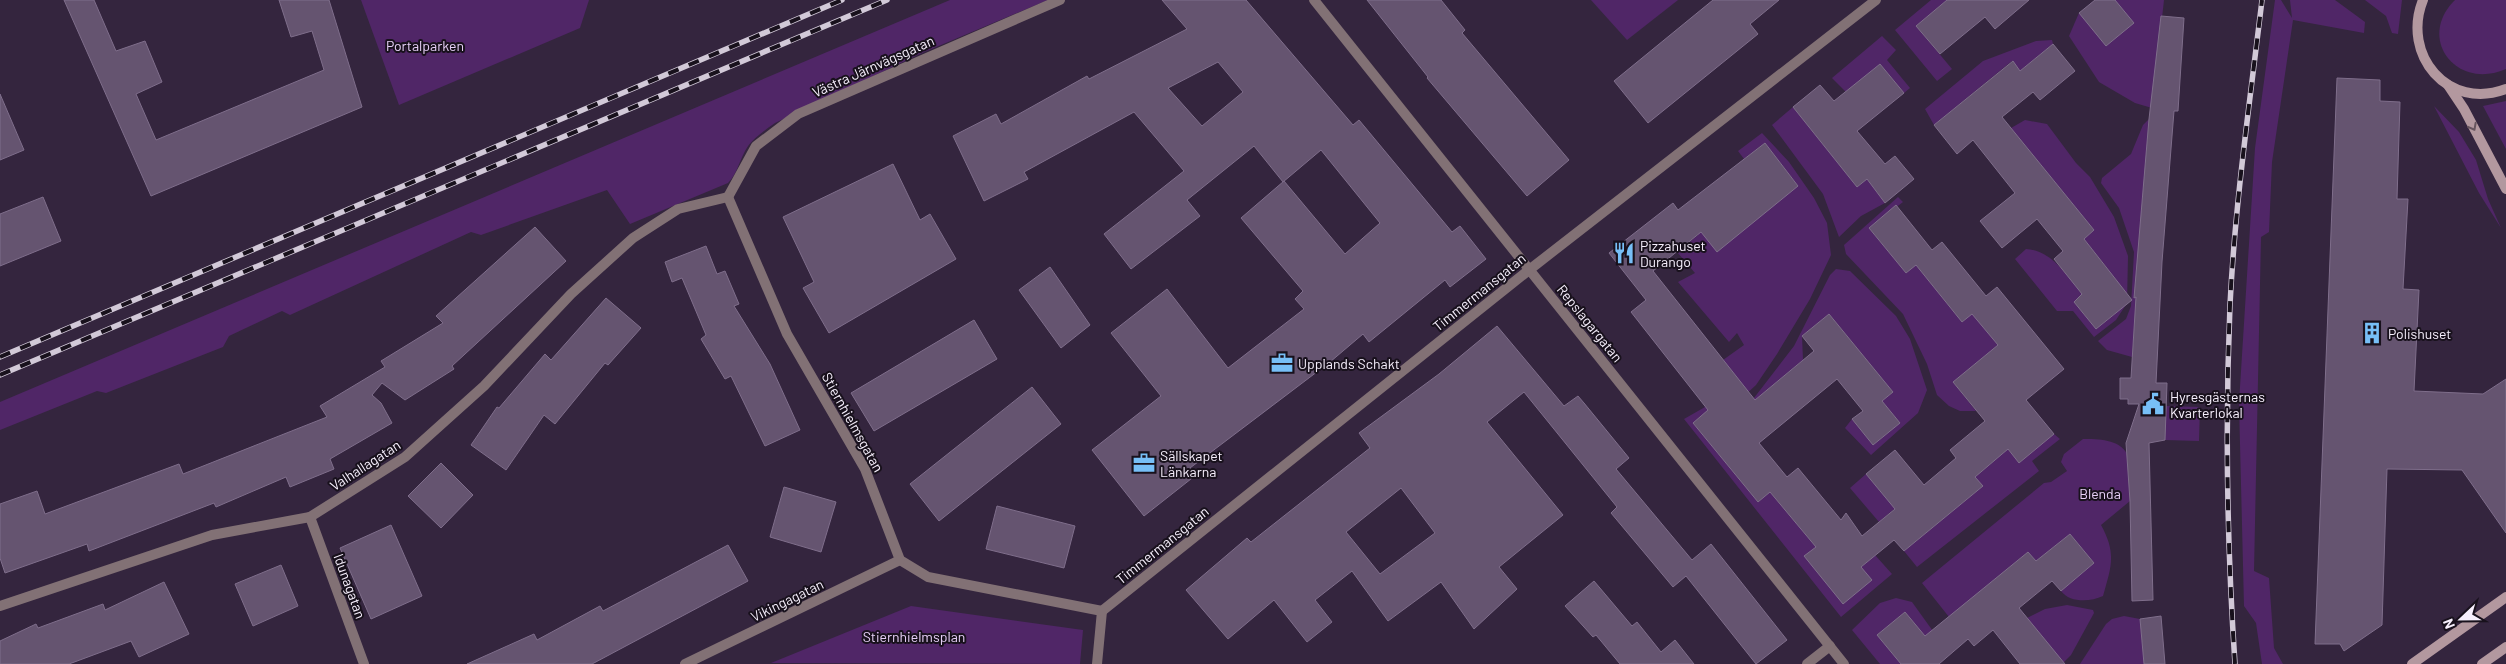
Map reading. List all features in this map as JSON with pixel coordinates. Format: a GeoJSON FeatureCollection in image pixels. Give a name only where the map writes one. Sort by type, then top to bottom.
{"type":"FeatureCollection","features":[{"type":"Feature","properties":{"kind":"main road"},"geometry":{"type":"LineString","coordinates":[[2423,0],[2417,15],[2416,36],[2424,60],[2437,76],[2448,85],[2464,109],[2506,189]]}},
{"type":"Feature","properties":{"kind":"main road"},"geometry":{"type":"LineString","coordinates":[[2448,85],[2470,94],[2492,94],[2506,89]]}},
{"type":"Feature","properties":{"kind":"main road"},"geometry":{"type":"LineString","coordinates":[[2412,664],[2506,598]]}},
{"type":"Feature","properties":{"kind":"main road"},"geometry":{"type":"LineString","coordinates":[[2482,664],[2506,647]]}},
{"type":"Feature","properties":{"kind":"street","name":"Västra Järnvägsgatan"},"geometry":{"type":"LineString","coordinates":[[728,197],[756,146],[798,114],[1060,0]]}},
{"type":"Feature","properties":{"kind":"street","name":"Repslagargatan"},"geometry":{"type":"LineString","coordinates":[[1314,0],[1844,664]]}},
{"type":"Feature","properties":{"kind":"street","name":"Timmermansgatan"},"geometry":{"type":"LineString","coordinates":[[1102,611],[1529,270],[1876,0]]}},
{"type":"Feature","properties":{"kind":"street","name":"Valhallagatan"},"geometry":{"type":"LineString","coordinates":[[0,606],[212,535],[310,517],[405,457],[484,386],[571,294],[633,238],[678,210],[728,197]]}},
{"type":"Feature","properties":{"kind":"street","name":"Stiernhielmsgatan"},"geometry":{"type":"LineString","coordinates":[[728,197],[787,334],[865,469],[900,560]]}},
{"type":"Feature","properties":{"kind":"street","name":"Idunagatan"},"geometry":{"type":"LineString","coordinates":[[310,517],[364,664]]}},
{"type":"Feature","properties":{"kind":"street"},"geometry":{"type":"LineString","coordinates":[[900,560],[928,577],[1102,611],[1097,664]]}},
{"type":"Feature","properties":{"kind":"street","name":"Vikingagatan"},"geometry":{"type":"LineString","coordinates":[[686,664],[900,560]]}},
{"type":"Feature","properties":{"kind":"street"},"geometry":{"type":"LineString","coordinates":[[1806,664],[1830,646]]}},
{"type":"Feature","properties":{"kind":"green space","name":"Portalparken"},"geometry":{"type":"Polygon","coordinates":[[[361,0],[589,0],[580,28],[399,105],[361,0]]]}},
{"type":"Feature","properties":{"kind":"green space"},"geometry":{"type":"Polygon","coordinates":[[[950,0],[1048,0],[922,53],[775,123],[751,143],[745,151],[734,176],[728,183],[630,224],[607,190],[481,235],[471,232],[290,315],[282,311],[229,336],[223,347],[106,393],[97,391],[0,430],[0,402],[950,0]]]}},
{"type":"Feature","properties":{"kind":"green space"},"geometry":{"type":"Polygon","coordinates":[[[1591,0],[1678,0],[1627,40],[1591,0]]]}},
{"type":"Feature","properties":{"kind":"green space"},"geometry":{"type":"Polygon","coordinates":[[[1931,0],[1947,0],[1916,26],[1952,69],[1937,81],[1895,30],[1931,0]]]}},
{"type":"Feature","properties":{"kind":"green space"},"geometry":{"type":"Polygon","coordinates":[[[2115,0],[2164,0],[2152,108],[2135,103],[2099,82],[2069,36],[2079,13],[2115,0]]]}},
{"type":"Feature","properties":{"kind":"green space"},"geometry":{"type":"Polygon","coordinates":[[[2275,0],[2281,0],[2292,18],[2290,0],[2335,0],[2365,22],[2364,33],[2293,20],[2272,162],[2269,232],[2261,237],[2254,571],[2269,578],[2274,648],[2283,664],[2262,664],[2256,623],[2244,606],[2239,403],[2255,148],[2275,0]]]}},
{"type":"Feature","properties":{"kind":"green space"},"geometry":{"type":"Polygon","coordinates":[[[2365,0],[2402,0],[2398,34],[2392,33],[2386,16],[2365,0]]]}},
{"type":"Feature","properties":{"kind":"green space"},"geometry":{"type":"Polygon","coordinates":[[[2455,0],[2506,0],[2506,69],[2488,74],[2471,73],[2458,67],[2447,57],[2441,44],[2439,30],[2444,15],[2455,0]]]}},
{"type":"Feature","properties":{"kind":"green space"},"geometry":{"type":"Polygon","coordinates":[[[1882,36],[1896,50],[1887,60],[1910,88],[1904,93],[1880,64],[1846,92],[1832,78],[1882,36]]]}},
{"type":"Feature","properties":{"kind":"green space"},"geometry":{"type":"Polygon","coordinates":[[[2052,40],[2053,44],[2020,71],[2012,61],[1934,125],[1925,109],[1983,61],[2036,41],[2052,40]]]}},
{"type":"Feature","properties":{"kind":"green space"},"geometry":{"type":"Polygon","coordinates":[[[2506,101],[2506,149],[2483,106],[2506,101]]]}},
{"type":"Feature","properties":{"kind":"green space"},"geometry":{"type":"Polygon","coordinates":[[[2434,106],[2459,132],[2476,160],[2488,199],[2501,228],[2479,193],[2434,106]]]}},
{"type":"Feature","properties":{"kind":"green space"},"geometry":{"type":"Polygon","coordinates":[[[1793,107],[1857,187],[1867,179],[1885,203],[1861,216],[1839,237],[1823,194],[1772,125],[1793,107]]]}},
{"type":"Feature","properties":{"kind":"green space"},"geometry":{"type":"Polygon","coordinates":[[[2149,119],[2132,357],[2107,350],[2098,341],[2126,319],[2131,306],[2134,252],[2119,208],[2101,183],[2102,178],[2131,154],[2143,125],[2149,119]]]}},
{"type":"Feature","properties":{"kind":"green space"},"geometry":{"type":"Polygon","coordinates":[[[2025,120],[2047,124],[2076,163],[2090,177],[2114,217],[2128,256],[2127,303],[2116,320],[2094,337],[2073,311],[2057,311],[2015,259],[2026,249],[2044,254],[2058,265],[2082,294],[2074,302],[2096,329],[2115,314],[2092,286],[2110,272],[2084,239],[2094,230],[2011,128],[2025,120]]]}},
{"type":"Feature","properties":{"kind":"green space"},"geometry":{"type":"Polygon","coordinates":[[[1762,133],[1789,162],[1814,198],[1827,223],[1831,255],[1810,299],[1756,385],[1729,410],[1720,401],[1693,423],[1758,502],[1770,492],[1816,547],[1805,556],[1861,567],[1875,555],[1892,574],[1841,617],[1684,419],[1705,407],[1736,377],[1723,360],[1744,345],[1737,333],[1729,342],[1678,282],[1695,273],[1677,252],[1698,235],[1681,208],[1798,186],[1765,143],[1744,159],[1738,151],[1762,133]]]}},
{"type":"Feature","properties":{"kind":"green space"},"geometry":{"type":"Polygon","coordinates":[[[1898,197],[1903,202],[1869,228],[1906,273],[1916,265],[1962,322],[1975,311],[1979,321],[1998,345],[1953,382],[1976,411],[1960,411],[1949,406],[1937,395],[1927,364],[1903,314],[1846,254],[1844,245],[1898,197]]]}},
{"type":"Feature","properties":{"kind":"green space"},"geometry":{"type":"Polygon","coordinates":[[[1836,269],[1850,271],[1896,316],[1910,339],[1927,390],[1918,413],[1871,455],[1845,428],[1852,419],[1873,445],[1900,423],[1882,401],[1893,392],[1829,314],[1802,336],[1803,360],[1747,407],[1794,346],[1830,275],[1836,269]]]}},
{"type":"Feature","properties":{"kind":"green space"},"geometry":{"type":"Polygon","coordinates":[[[2166,406],[2200,407],[2199,441],[2165,440],[2166,406]]]}},
{"type":"Feature","properties":{"kind":"green space"},"geometry":{"type":"Polygon","coordinates":[[[2054,434],[2060,439],[2032,461],[2039,471],[1917,567],[1904,551],[1982,487],[1975,477],[2008,449],[2019,462],[2054,434]]]}},
{"type":"Feature","properties":{"kind":"green space","name":"Blenda"},"geometry":{"type":"Polygon","coordinates":[[[2083,439],[2114,443],[2119,445],[2127,454],[2130,501],[2101,525],[2111,553],[2110,568],[2103,596],[2080,600],[2070,598],[2061,591],[2094,563],[2070,534],[2036,561],[2028,552],[1949,617],[1922,583],[2044,483],[2051,482],[2067,471],[2061,462],[2064,454],[2083,439]]]}},
{"type":"Feature","properties":{"kind":"green space"},"geometry":{"type":"Polygon","coordinates":[[[1866,474],[1887,499],[1900,504],[1879,522],[1850,488],[1866,474]]]}},
{"type":"Feature","properties":{"kind":"green space"},"geometry":{"type":"Polygon","coordinates":[[[1896,598],[1912,602],[1935,634],[1928,640],[1905,612],[1877,635],[1901,664],[1880,664],[1852,630],[1880,603],[1896,598]]]}},
{"type":"Feature","properties":{"kind":"green space"},"geometry":{"type":"Polygon","coordinates":[[[2067,605],[2093,610],[2094,613],[2071,655],[2063,663],[2027,618],[2045,609],[2067,605]]]}},
{"type":"Feature","properties":{"kind":"green space","name":"Stiernhielmsplan"},"geometry":{"type":"Polygon","coordinates":[[[911,606],[1083,630],[1080,664],[771,663],[911,606]]]}},
{"type":"Feature","properties":{"kind":"green space"},"geometry":{"type":"Polygon","coordinates":[[[2124,616],[2140,619],[2144,664],[2080,664],[2106,624],[2112,619],[2124,616]]]}},
{"type":"Feature","properties":{"kind":"building"},"geometry":{"type":"Polygon","coordinates":[[[64,0],[94,0],[116,51],[145,41],[162,82],[136,94],[156,140],[324,70],[312,31],[291,37],[279,0],[329,0],[362,107],[151,196],[64,0]]]}},
{"type":"Feature","properties":{"kind":"building"},"geometry":{"type":"Polygon","coordinates":[[[1162,0],[1246,0],[1353,125],[1359,120],[1452,232],[1460,226],[1486,259],[1450,287],[1445,280],[1369,342],[1363,334],[1330,362],[1190,468],[1196,475],[1144,516],[1092,450],[1161,396],[1111,333],[1167,289],[1228,368],[1304,309],[1295,299],[1303,291],[1241,218],[1283,182],[1254,146],[1187,200],[1200,216],[1131,269],[1104,234],[1184,171],[1134,112],[1024,172],[1028,179],[984,201],[953,136],[996,114],[1001,124],[1087,76],[1089,79],[1187,29],[1162,0]],[[1218,62],[1168,88],[1202,126],[1243,92],[1218,62]],[[1321,150],[1284,181],[1345,254],[1380,223],[1321,150]]]}},
{"type":"Feature","properties":{"kind":"building"},"geometry":{"type":"Polygon","coordinates":[[[1367,0],[1441,0],[1465,30],[1462,33],[1569,160],[1527,196],[1427,78],[1367,0]]]}},
{"type":"Feature","properties":{"kind":"building"},"geometry":{"type":"Polygon","coordinates":[[[1713,0],[1779,0],[1750,24],[1758,34],[1648,123],[1614,81],[1713,0]]]}},
{"type":"Feature","properties":{"kind":"building"},"geometry":{"type":"Polygon","coordinates":[[[1947,0],[2029,0],[1995,29],[1985,17],[1940,54],[1916,26],[1947,0]]]}},
{"type":"Feature","properties":{"kind":"building"},"geometry":{"type":"Polygon","coordinates":[[[2095,0],[2115,0],[2134,23],[2106,46],[2079,13],[2095,0]]]}},
{"type":"Feature","properties":{"kind":"building"},"geometry":{"type":"Polygon","coordinates":[[[2161,16],[2184,18],[2178,111],[2174,111],[2162,262],[2156,383],[2167,383],[2165,440],[2149,443],[2153,600],[2132,601],[2130,501],[2126,443],[2139,404],[2128,404],[2128,399],[2120,399],[2120,378],[2131,378],[2136,297],[2134,298],[2149,119],[2161,16]]]}},
{"type":"Feature","properties":{"kind":"building"},"geometry":{"type":"Polygon","coordinates":[[[2053,44],[2075,71],[2040,100],[2033,92],[2002,117],[2094,230],[2084,239],[2132,300],[2096,329],[2074,302],[2082,294],[2054,259],[2063,251],[2037,219],[2002,248],[1980,221],[2015,193],[1973,140],[1957,154],[1934,125],[2013,61],[2020,71],[2053,44]]]}},
{"type":"Feature","properties":{"kind":"building"},"geometry":{"type":"Polygon","coordinates":[[[1880,64],[1904,93],[1857,131],[1885,164],[1895,156],[1914,179],[1885,203],[1867,179],[1857,187],[1793,107],[1820,85],[1834,101],[1880,64]]]}},
{"type":"Feature","properties":{"kind":"building","name":"Polishuset"},"geometry":{"type":"Polygon","coordinates":[[[2337,78],[2380,80],[2380,101],[2400,102],[2397,199],[2408,199],[2403,289],[2419,290],[2414,391],[2483,394],[2506,379],[2506,533],[2462,470],[2387,469],[2382,625],[2344,651],[2340,644],[2315,644],[2337,78]]]}},
{"type":"Feature","properties":{"kind":"building"},"geometry":{"type":"Polygon","coordinates":[[[0,94],[24,150],[0,160],[0,94]]]}},
{"type":"Feature","properties":{"kind":"building"},"geometry":{"type":"Polygon","coordinates":[[[1765,143],[1798,186],[1717,252],[1701,232],[1653,271],[1755,400],[1814,351],[1802,336],[1829,314],[1893,392],[1882,401],[1900,423],[1873,445],[1852,419],[1863,411],[1837,379],[1759,443],[1787,477],[1798,468],[1841,520],[1846,513],[1862,536],[1895,509],[1866,474],[1895,450],[1924,485],[1956,458],[1950,450],[1985,421],[1953,382],[1998,345],[1972,314],[1962,322],[1916,265],[1906,273],[1869,228],[1896,205],[1932,250],[1942,242],[1986,296],[1997,287],[2064,369],[2026,400],[2054,434],[2019,463],[2008,449],[1975,477],[1983,486],[1904,551],[1894,540],[1861,567],[1872,580],[1843,604],[1804,556],[1816,547],[1770,492],[1758,502],[1693,423],[1708,410],[1631,312],[1646,300],[1609,253],[1673,203],[1678,210],[1765,143]]]}},
{"type":"Feature","properties":{"kind":"building"},"geometry":{"type":"Polygon","coordinates":[[[893,164],[920,220],[930,214],[956,259],[829,333],[803,288],[814,282],[783,217],[893,164]]]}},
{"type":"Feature","properties":{"kind":"building"},"geometry":{"type":"Polygon","coordinates":[[[43,197],[61,241],[0,266],[0,214],[43,197]]]}},
{"type":"Feature","properties":{"kind":"building"},"geometry":{"type":"Polygon","coordinates":[[[535,227],[566,261],[452,366],[454,369],[405,400],[382,383],[372,395],[381,403],[392,423],[330,459],[334,469],[290,487],[286,477],[216,507],[214,503],[89,551],[87,544],[5,573],[0,558],[0,504],[37,491],[45,514],[179,464],[183,474],[327,417],[320,406],[385,367],[381,361],[443,323],[436,316],[535,227]]]}},
{"type":"Feature","properties":{"kind":"building"},"geometry":{"type":"Polygon","coordinates":[[[706,246],[717,274],[725,271],[739,304],[734,306],[770,364],[800,430],[765,446],[731,376],[725,379],[701,339],[706,335],[682,278],[672,282],[665,262],[706,246]]]}},
{"type":"Feature","properties":{"kind":"building"},"geometry":{"type":"Polygon","coordinates":[[[1050,267],[1090,325],[1061,348],[1019,290],[1050,267]]]}},
{"type":"Feature","properties":{"kind":"building"},"geometry":{"type":"Polygon","coordinates":[[[606,298],[641,328],[608,365],[605,363],[555,424],[544,415],[506,470],[471,445],[497,407],[499,408],[545,354],[551,360],[606,298]]]}},
{"type":"Feature","properties":{"kind":"building"},"geometry":{"type":"Polygon","coordinates":[[[974,320],[997,359],[874,431],[851,393],[974,320]]]}},
{"type":"Feature","properties":{"kind":"building"},"geometry":{"type":"Polygon","coordinates":[[[1497,326],[1564,406],[1578,396],[1584,403],[1629,458],[1616,469],[1692,560],[1711,544],[1787,640],[1756,664],[1686,576],[1673,587],[1611,513],[1617,507],[1524,392],[1487,422],[1563,515],[1499,567],[1517,589],[1474,629],[1441,582],[1388,621],[1352,571],[1315,600],[1332,622],[1307,642],[1274,600],[1228,639],[1186,590],[1247,538],[1251,542],[1370,448],[1359,433],[1439,374],[1497,326]],[[1401,488],[1346,532],[1380,574],[1435,533],[1401,488]]]}},
{"type":"Feature","properties":{"kind":"building"},"geometry":{"type":"Polygon","coordinates":[[[1032,387],[1061,424],[939,521],[910,484],[1032,387]]]}},
{"type":"Feature","properties":{"kind":"building"},"geometry":{"type":"Polygon","coordinates":[[[441,463],[473,495],[441,528],[408,496],[441,463]]]}},
{"type":"Feature","properties":{"kind":"building"},"geometry":{"type":"Polygon","coordinates":[[[784,487],[836,502],[821,552],[770,537],[784,487]]]}},
{"type":"Feature","properties":{"kind":"building"},"geometry":{"type":"Polygon","coordinates":[[[997,506],[1075,526],[1064,568],[986,549],[997,506]]]}},
{"type":"Feature","properties":{"kind":"building"},"geometry":{"type":"Polygon","coordinates":[[[391,525],[422,596],[371,619],[340,548],[391,525]]]}},
{"type":"Feature","properties":{"kind":"building"},"geometry":{"type":"Polygon","coordinates":[[[2070,534],[2094,563],[2061,591],[2052,581],[2019,608],[2065,664],[2020,664],[1993,630],[1974,646],[1968,639],[1939,664],[1901,664],[1877,635],[1905,612],[1925,636],[2028,552],[2036,561],[2070,534]]]}},
{"type":"Feature","properties":{"kind":"building"},"geometry":{"type":"Polygon","coordinates":[[[728,545],[748,581],[592,664],[467,664],[534,634],[537,640],[600,606],[603,611],[728,545]]]}},
{"type":"Feature","properties":{"kind":"building"},"geometry":{"type":"Polygon","coordinates":[[[281,565],[298,606],[253,626],[235,584],[281,565]]]}},
{"type":"Feature","properties":{"kind":"building"},"geometry":{"type":"Polygon","coordinates":[[[1594,581],[1632,626],[1637,622],[1661,652],[1675,640],[1694,664],[1620,664],[1596,635],[1593,637],[1565,606],[1594,581]]]}},
{"type":"Feature","properties":{"kind":"building"},"geometry":{"type":"Polygon","coordinates":[[[164,582],[189,634],[139,657],[131,641],[69,664],[0,664],[0,641],[36,624],[38,628],[103,604],[105,610],[164,582]]]}},
{"type":"Feature","properties":{"kind":"building"},"geometry":{"type":"Polygon","coordinates":[[[2161,616],[2165,664],[2144,664],[2140,619],[2161,616]]]}},
{"type":"Feature","properties":{"kind":"railway"},"geometry":{"type":"LineString","coordinates":[[0,357],[842,0]]}},
{"type":"Feature","properties":{"kind":"railway"},"geometry":{"type":"LineString","coordinates":[[0,375],[887,0]]}},
{"type":"Feature","properties":{"kind":"railway"},"geometry":{"type":"LineString","coordinates":[[2235,664],[2228,484],[2230,305],[2239,190],[2262,0]]}},
{"type":"Feature","properties":{"kind":"place","name":"Pizzahuset Durango"},"geometry":{"type":"Point","coordinates":[1624,253]}},
{"type":"Feature","properties":{"kind":"place","name":"Polishuset"},"geometry":{"type":"Point","coordinates":[2372,333]}},
{"type":"Feature","properties":{"kind":"place","name":"Upplands Schakt"},"geometry":{"type":"Point","coordinates":[1282,363]}},
{"type":"Feature","properties":{"kind":"place","name":"Hyresgästernas Kvarterlokal"},"geometry":{"type":"Point","coordinates":[2153,404]}},
{"type":"Feature","properties":{"kind":"place","name":"Sällskapet Länkarna"},"geometry":{"type":"Point","coordinates":[1144,463]}}]}
